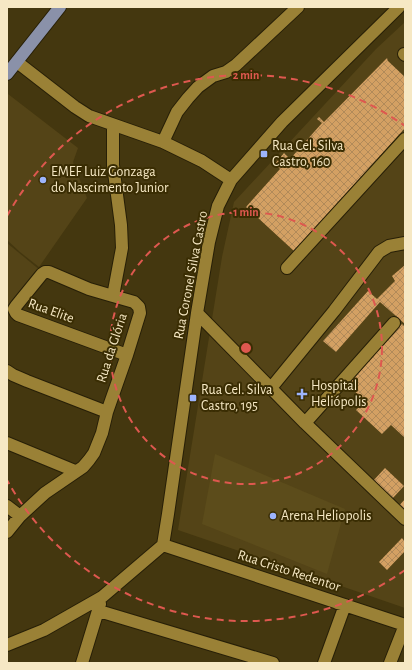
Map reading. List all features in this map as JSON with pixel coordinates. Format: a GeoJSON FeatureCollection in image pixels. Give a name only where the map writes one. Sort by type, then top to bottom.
{"type":"FeatureCollection","features":[{"type":"Feature","properties":{"kind":"main road"},"geometry":{"type":"LineString","coordinates":[[7,74],[60,7]]}},
{"type":"Feature","properties":{"kind":"street"},"geometry":{"type":"LineString","coordinates":[[163,142],[177,112],[198,87],[213,76],[226,72],[236,65],[298,7]]}},
{"type":"Feature","properties":{"kind":"street","name":"Rua Coronel Silva Castro"},"geometry":{"type":"LineString","coordinates":[[163,545],[197,313],[209,242],[218,206],[231,180],[282,122],[392,9]]}},
{"type":"Feature","properties":{"kind":"street"},"geometry":{"type":"LineString","coordinates":[[17,62],[75,107],[89,116],[163,142],[202,161],[231,180]]}},
{"type":"Feature","properties":{"kind":"street","name":"Rua da Glória"},"geometry":{"type":"LineString","coordinates":[[7,532],[20,516],[45,493],[75,471],[83,467],[94,453],[102,433],[107,412],[140,313],[139,307],[134,302],[113,296],[122,248],[121,225],[113,165],[113,125]]}},
{"type":"Feature","properties":{"kind":"street"},"geometry":{"type":"LineString","coordinates":[[288,268],[405,140]]}},
{"type":"Feature","properties":{"kind":"street"},"geometry":{"type":"LineString","coordinates":[[271,388],[334,311],[379,252],[389,246],[405,243]]}},
{"type":"Feature","properties":{"kind":"street","name":"Rua Elite"},"geometry":{"type":"LineString","coordinates":[[113,296],[89,289],[49,272],[45,272],[14,309],[18,315],[127,355]]}},
{"type":"Feature","properties":{"kind":"street"},"geometry":{"type":"LineString","coordinates":[[197,313],[305,423],[405,519]]}},
{"type":"Feature","properties":{"kind":"street"},"geometry":{"type":"LineString","coordinates":[[305,423],[394,324]]}},
{"type":"Feature","properties":{"kind":"street"},"geometry":{"type":"LineString","coordinates":[[7,371],[27,381],[107,412]]}},
{"type":"Feature","properties":{"kind":"street"},"geometry":{"type":"LineString","coordinates":[[7,443],[75,471]]}},
{"type":"Feature","properties":{"kind":"street"},"geometry":{"type":"LineString","coordinates":[[7,506],[20,516]]}},
{"type":"Feature","properties":{"kind":"street"},"geometry":{"type":"LineString","coordinates":[[7,645],[44,630],[102,597],[163,545]]}},
{"type":"Feature","properties":{"kind":"street","name":"Rua Cristo Redentor"},"geometry":{"type":"LineString","coordinates":[[163,545],[405,625]]}},
{"type":"Feature","properties":{"kind":"street"},"geometry":{"type":"LineString","coordinates":[[82,663],[102,597]]}},
{"type":"Feature","properties":{"kind":"street"},"geometry":{"type":"LineString","coordinates":[[325,663],[330,657],[345,605]]}},
{"type":"Feature","properties":{"kind":"street"},"geometry":{"type":"LineString","coordinates":[[99,611],[273,663]]}},
{"type":"Feature","properties":{"kind":"street"},"geometry":{"type":"LineString","coordinates":[[390,663],[405,625]]}},
{"type":"Feature","properties":{"kind":"shaded area","name":"Hospital Heliópolis"},"geometry":{"type":"Polygon","coordinates":[[[405,22],[405,608],[178,530],[222,257],[234,202],[376,49],[405,22]]]}},
{"type":"Feature","properties":{"kind":"shaded area","name":"EMEF Luiz Gonzaga do Nascimento Junior"},"geometry":{"type":"Polygon","coordinates":[[[8,94],[78,148],[73,162],[87,198],[39,267],[7,240],[8,94]]]}},
{"type":"Feature","properties":{"kind":"shaded area"},"geometry":{"type":"Polygon","coordinates":[[[7,243],[41,271],[7,311],[7,243]]]}},
{"type":"Feature","properties":{"kind":"shaded area","name":"Arena Heliopolis"},"geometry":{"type":"Polygon","coordinates":[[[215,454],[345,509],[327,574],[202,524],[215,454]]]}},
{"type":"Feature","properties":{"kind":"building"},"geometry":{"type":"Polygon","coordinates":[[[387,58],[388,61],[405,77],[405,128],[294,251],[246,207],[280,169],[275,164],[284,153],[290,159],[322,123],[317,119],[319,117],[324,122],[387,58]]]}},
{"type":"Feature","properties":{"kind":"building"},"geometry":{"type":"Polygon","coordinates":[[[405,265],[405,324],[380,302],[336,352],[323,341],[368,291],[377,299],[395,281],[392,276],[405,265]]]}},
{"type":"Feature","properties":{"kind":"building"},"geometry":{"type":"Polygon","coordinates":[[[402,324],[405,327],[405,438],[391,425],[382,434],[356,410],[365,401],[347,384],[402,324]]]}},
{"type":"Feature","properties":{"kind":"building"},"geometry":{"type":"Polygon","coordinates":[[[385,468],[404,486],[392,499],[373,481],[385,468]]]}},
{"type":"Feature","properties":{"kind":"building"},"geometry":{"type":"Polygon","coordinates":[[[405,499],[405,518],[396,509],[405,499]]]}},
{"type":"Feature","properties":{"kind":"building"},"geometry":{"type":"Polygon","coordinates":[[[402,538],[405,542],[405,551],[387,570],[379,562],[402,538]]]}},
{"type":"Feature","properties":{"kind":"place","name":"Rua Cel. Silva Castro, 160"},"geometry":{"type":"Point","coordinates":[264,154]}},
{"type":"Feature","properties":{"kind":"place","name":"EMEF Luiz Gonzaga do Nascimento Junior"},"geometry":{"type":"Point","coordinates":[43,180]}},
{"type":"Feature","properties":{"kind":"place","name":"Hospital Heliópolis"},"geometry":{"type":"Point","coordinates":[302,394]}},
{"type":"Feature","properties":{"kind":"place","name":"Rua Cel. Silva Castro, 195"},"geometry":{"type":"Point","coordinates":[193,398]}},
{"type":"Feature","properties":{"kind":"place","name":"Arena Heliopolis"},"geometry":{"type":"Point","coordinates":[273,516]}}]}
